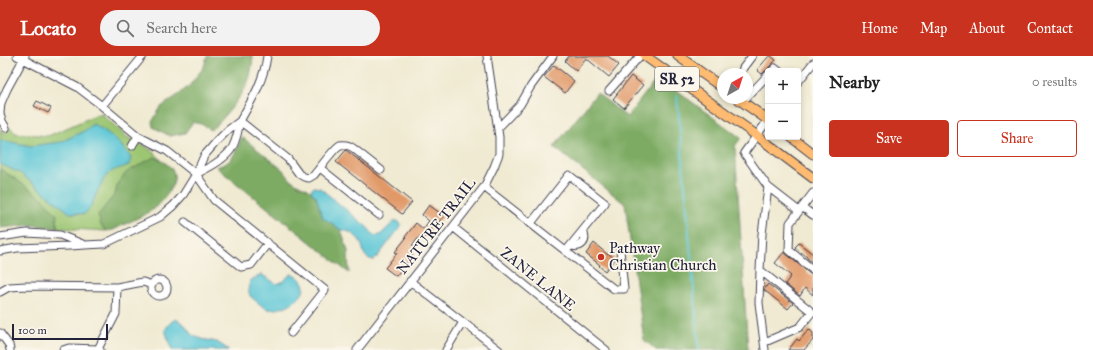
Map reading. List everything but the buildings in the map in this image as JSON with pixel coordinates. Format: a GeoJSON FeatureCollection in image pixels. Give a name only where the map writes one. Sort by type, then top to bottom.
{"type":"FeatureCollection","features":[{"type":"Feature","properties":{"kind":"main road","name":"SR 52"},"geometry":{"type":"LineString","coordinates":[[645,56],[756,135],[813,178]]}},
{"type":"Feature","properties":{"kind":"main road","name":"SR 52"},"geometry":{"type":"LineString","coordinates":[[678,56],[717,84]]}},
{"type":"Feature","properties":{"kind":"main road"},"geometry":{"type":"LineString","coordinates":[[749,104],[765,117]]}},
{"type":"Feature","properties":{"kind":"main road"},"geometry":{"type":"LineString","coordinates":[[794,140],[813,154]]}},
{"type":"Feature","properties":{"kind":"street"},"geometry":{"type":"LineString","coordinates":[[102,106],[143,56]]}},
{"type":"Feature","properties":{"kind":"street"},"geometry":{"type":"LineString","coordinates":[[196,174],[211,166],[231,150],[236,139],[240,120],[256,92],[266,66],[267,56]]}},
{"type":"Feature","properties":{"kind":"street","name":"NATURE TRAIL"},"geometry":{"type":"LineString","coordinates":[[357,350],[484,187],[494,167],[498,154],[499,136],[487,56]]}},
{"type":"Feature","properties":{"kind":"street"},"geometry":{"type":"LineString","coordinates":[[498,128],[520,105],[540,73],[553,56]]}},
{"type":"Feature","properties":{"kind":"street"},"geometry":{"type":"LineString","coordinates":[[609,91],[640,56]]}},
{"type":"Feature","properties":{"kind":"street"},"geometry":{"type":"LineString","coordinates":[[743,68],[752,56]]}},
{"type":"Feature","properties":{"kind":"street"},"geometry":{"type":"LineString","coordinates":[[6,128],[0,114],[1,103],[22,57],[77,87],[138,136],[168,151],[196,174],[214,200],[325,290],[291,333]]}},
{"type":"Feature","properties":{"kind":"street"},"geometry":{"type":"LineString","coordinates":[[801,78],[813,63]]}},
{"type":"Feature","properties":{"kind":"street"},"geometry":{"type":"LineString","coordinates":[[753,92],[765,83]]}},
{"type":"Feature","properties":{"kind":"street"},"geometry":{"type":"LineString","coordinates":[[240,120],[288,159],[299,174],[304,177],[309,178],[314,175],[336,147],[345,145],[349,145],[381,170]]}},
{"type":"Feature","properties":{"kind":"street"},"geometry":{"type":"LineString","coordinates":[[0,252],[18,248],[104,244],[160,217],[183,195],[196,174],[204,156],[228,130],[240,120]]}},
{"type":"Feature","properties":{"kind":"street"},"geometry":{"type":"LineString","coordinates":[[765,124],[744,153],[768,187],[801,209],[813,215]]}},
{"type":"Feature","properties":{"kind":"street"},"geometry":{"type":"LineString","coordinates":[[132,146],[138,136]]}},
{"type":"Feature","properties":{"kind":"street"},"geometry":{"type":"LineString","coordinates":[[320,168],[379,215]]}},
{"type":"Feature","properties":{"kind":"street"},"geometry":{"type":"LineString","coordinates":[[531,223],[569,175],[605,203],[568,249]]}},
{"type":"Feature","properties":{"kind":"street"},"geometry":{"type":"LineString","coordinates":[[484,187],[568,249],[614,289],[624,289],[620,250]]}},
{"type":"Feature","properties":{"kind":"street"},"geometry":{"type":"LineString","coordinates":[[760,270],[812,312],[800,326],[765,346],[759,303],[760,270],[762,234],[768,187]]}},
{"type":"Feature","properties":{"kind":"street"},"geometry":{"type":"LineString","coordinates":[[813,193],[790,223],[789,250],[813,270]]}},
{"type":"Feature","properties":{"kind":"street"},"geometry":{"type":"LineString","coordinates":[[185,222],[241,267],[250,265],[268,244]]}},
{"type":"Feature","properties":{"kind":"street","name":"ZANE LANE"},"geometry":{"type":"LineString","coordinates":[[453,227],[606,350]]}},
{"type":"Feature","properties":{"kind":"street"},"geometry":{"type":"LineString","coordinates":[[0,237],[27,233],[60,235],[85,245]]}},
{"type":"Feature","properties":{"kind":"street"},"geometry":{"type":"LineString","coordinates":[[410,281],[499,350]]}},
{"type":"Feature","properties":{"kind":"street"},"geometry":{"type":"LineString","coordinates":[[0,292],[9,288],[26,286],[117,287],[143,282],[152,285]]}},
{"type":"Feature","properties":{"kind":"street"},"geometry":{"type":"LineString","coordinates":[[63,350],[69,348],[99,350],[116,314],[117,287]]}},
{"type":"Feature","properties":{"kind":"street"},"geometry":{"type":"LineString","coordinates":[[446,350],[463,322]]}},
{"type":"Feature","properties":{"kind":"street"},"geometry":{"type":"LineString","coordinates":[[0,333],[9,345],[10,350]]}},
{"type":"Feature","properties":{"kind":"green space"},"geometry":{"type":"Polygon","coordinates":[[[207,56],[253,56],[248,81],[241,96],[221,121],[211,130],[204,125],[193,122],[185,133],[170,136],[153,127],[152,122],[161,107],[189,86],[204,67],[207,56]]]}},
{"type":"Feature","properties":{"kind":"green space"},"geometry":{"type":"Polygon","coordinates":[[[658,77],[741,138],[735,146],[748,350],[656,350],[644,340],[625,204],[554,147],[597,93],[627,117],[658,77]]]}},
{"type":"Feature","properties":{"kind":"green space"},"geometry":{"type":"Polygon","coordinates":[[[101,113],[127,137],[155,153],[161,160],[154,158],[117,184],[116,192],[101,225],[106,231],[57,228],[57,215],[14,178],[0,169],[0,128],[4,134],[10,127],[15,133],[48,136],[101,113]]]}},
{"type":"Feature","properties":{"kind":"green space"},"geometry":{"type":"Polygon","coordinates":[[[242,137],[283,170],[291,180],[308,189],[316,196],[323,218],[341,230],[348,251],[349,273],[216,167],[225,164],[231,159],[242,137]]]}},
{"type":"Feature","properties":{"kind":"green space"},"geometry":{"type":"Polygon","coordinates":[[[154,157],[167,164],[172,169],[174,179],[168,194],[154,209],[149,212],[113,230],[106,231],[101,225],[98,215],[116,193],[117,184],[127,172],[154,157]]]}},
{"type":"Feature","properties":{"kind":"green space"},"geometry":{"type":"Polygon","coordinates":[[[0,169],[42,198],[57,215],[57,228],[31,225],[0,228],[0,169]]]}},
{"type":"Feature","properties":{"kind":"water"},"geometry":{"type":"Polygon","coordinates":[[[93,124],[114,138],[131,158],[129,165],[111,172],[105,177],[89,210],[85,214],[70,213],[20,173],[0,164],[0,140],[31,146],[61,142],[84,131],[93,124]]]}},
{"type":"Feature","properties":{"kind":"water"},"geometry":{"type":"Polygon","coordinates":[[[314,187],[320,188],[367,227],[375,236],[380,235],[395,221],[398,221],[401,224],[399,229],[378,256],[374,260],[370,259],[365,255],[360,241],[352,233],[341,230],[323,218],[316,196],[311,192],[314,187]]]}},
{"type":"Feature","properties":{"kind":"water"},"geometry":{"type":"Polygon","coordinates":[[[291,274],[299,278],[304,286],[300,297],[294,302],[280,308],[268,309],[250,296],[248,290],[250,281],[260,275],[277,284],[291,274]]]}},
{"type":"Feature","properties":{"kind":"water"},"geometry":{"type":"Polygon","coordinates":[[[176,319],[184,324],[192,335],[217,342],[229,350],[172,350],[165,330],[170,323],[176,319]]]}},
{"type":"Feature","properties":{"kind":"waterway"},"geometry":{"type":"LineString","coordinates":[[677,95],[699,350]]}},
{"type":"Feature","properties":{"kind":"place","name":"Pathway Christian Church"},"geometry":{"type":"Point","coordinates":[601,257]}}]}
